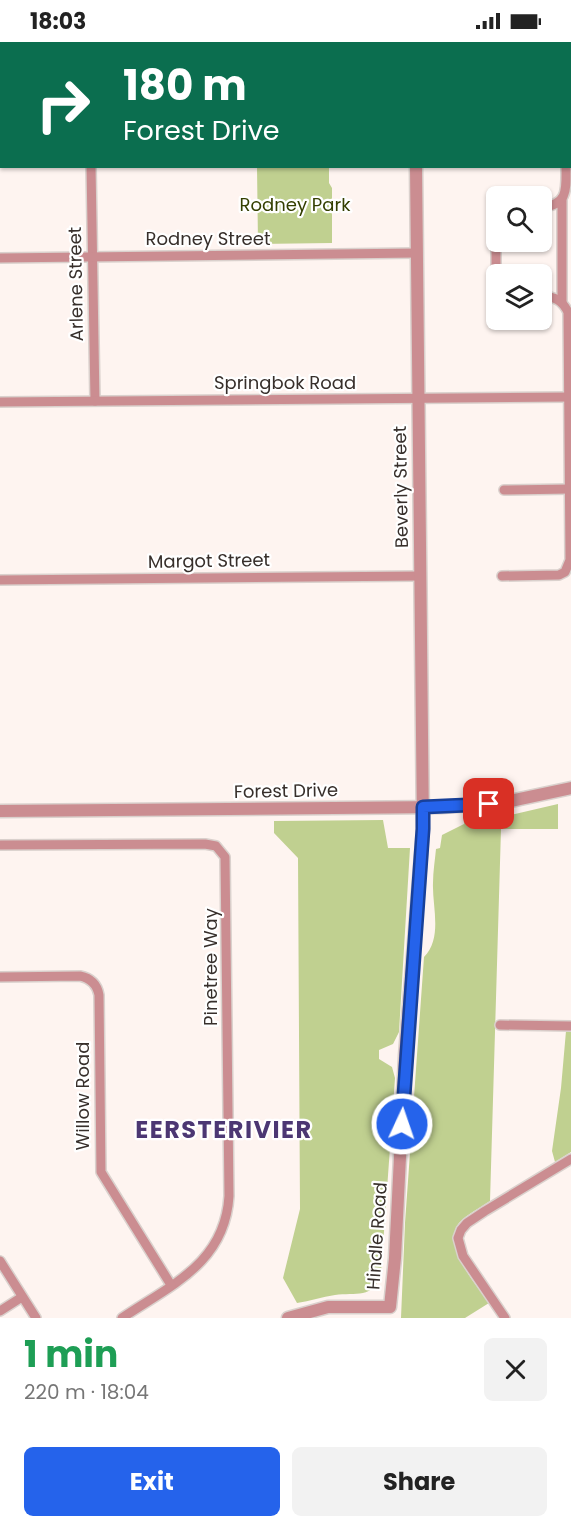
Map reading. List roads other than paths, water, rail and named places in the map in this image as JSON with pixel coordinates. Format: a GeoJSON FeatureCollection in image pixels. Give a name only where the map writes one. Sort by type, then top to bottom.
{"type":"FeatureCollection","features":[{"type":"Feature","properties":{"kind":"street","name":"Arlene Street"},"geometry":{"type":"LineString","coordinates":[[91,168],[95,401]]}},
{"type":"Feature","properties":{"kind":"street","name":"Beverly Street"},"geometry":{"type":"LineString","coordinates":[[416,168],[423,807]]}},
{"type":"Feature","properties":{"kind":"street"},"geometry":{"type":"LineString","coordinates":[[502,576],[559,575],[565,572],[570,561],[568,312],[562,302],[562,200],[566,186],[566,168]]}},
{"type":"Feature","properties":{"kind":"street"},"geometry":{"type":"LineString","coordinates":[[552,205],[562,200]]}},
{"type":"Feature","properties":{"kind":"street","name":"Rodney Street"},"geometry":{"type":"LineString","coordinates":[[0,258],[417,253]]}},
{"type":"Feature","properties":{"kind":"street"},"geometry":{"type":"LineString","coordinates":[[552,297],[562,302]]}},
{"type":"Feature","properties":{"kind":"street","name":"Springbok Road"},"geometry":{"type":"LineString","coordinates":[[0,402],[570,397]]}},
{"type":"Feature","properties":{"kind":"street"},"geometry":{"type":"LineString","coordinates":[[504,490],[570,489]]}},
{"type":"Feature","properties":{"kind":"street","name":"Margot Street"},"geometry":{"type":"LineString","coordinates":[[0,580],[419,576]]}},
{"type":"Feature","properties":{"kind":"street","name":"Forest Drive"},"geometry":{"type":"LineString","coordinates":[[0,811],[423,807],[495,804],[571,788]]}},
{"type":"Feature","properties":{"kind":"street","name":"Hindle Road"},"geometry":{"type":"LineString","coordinates":[[288,1318],[328,1307],[390,1307],[423,807]]}},
{"type":"Feature","properties":{"kind":"street","name":"Pinetree Way"},"geometry":{"type":"LineString","coordinates":[[0,845],[210,844],[220,849],[225,857],[228,1207],[223,1228],[213,1249],[197,1267],[122,1318]]}},
{"type":"Feature","properties":{"kind":"street","name":"Willow Road"},"geometry":{"type":"LineString","coordinates":[[0,977],[80,976],[89,979],[96,986],[99,995],[101,1172],[171,1285]]}},
{"type":"Feature","properties":{"kind":"street"},"geometry":{"type":"LineString","coordinates":[[500,1025],[571,1026]]}},
{"type":"Feature","properties":{"kind":"street"},"geometry":{"type":"LineString","coordinates":[[505,1318],[463,1256],[458,1238],[467,1223],[571,1159]]}},
{"type":"Feature","properties":{"kind":"street"},"geometry":{"type":"LineString","coordinates":[[0,1261],[36,1318]]}},
{"type":"Feature","properties":{"kind":"street"},"geometry":{"type":"LineString","coordinates":[[0,1311],[22,1297]]}},
{"type":"Feature","properties":{"kind":"district","name":"EERSTERIVIER"},"geometry":{"type":"Point","coordinates":[224,1130]}},
{"type":"Feature","properties":{"kind":"park label","name":"Rodney Park"},"geometry":{"type":"Point","coordinates":[295,205]}}]}
